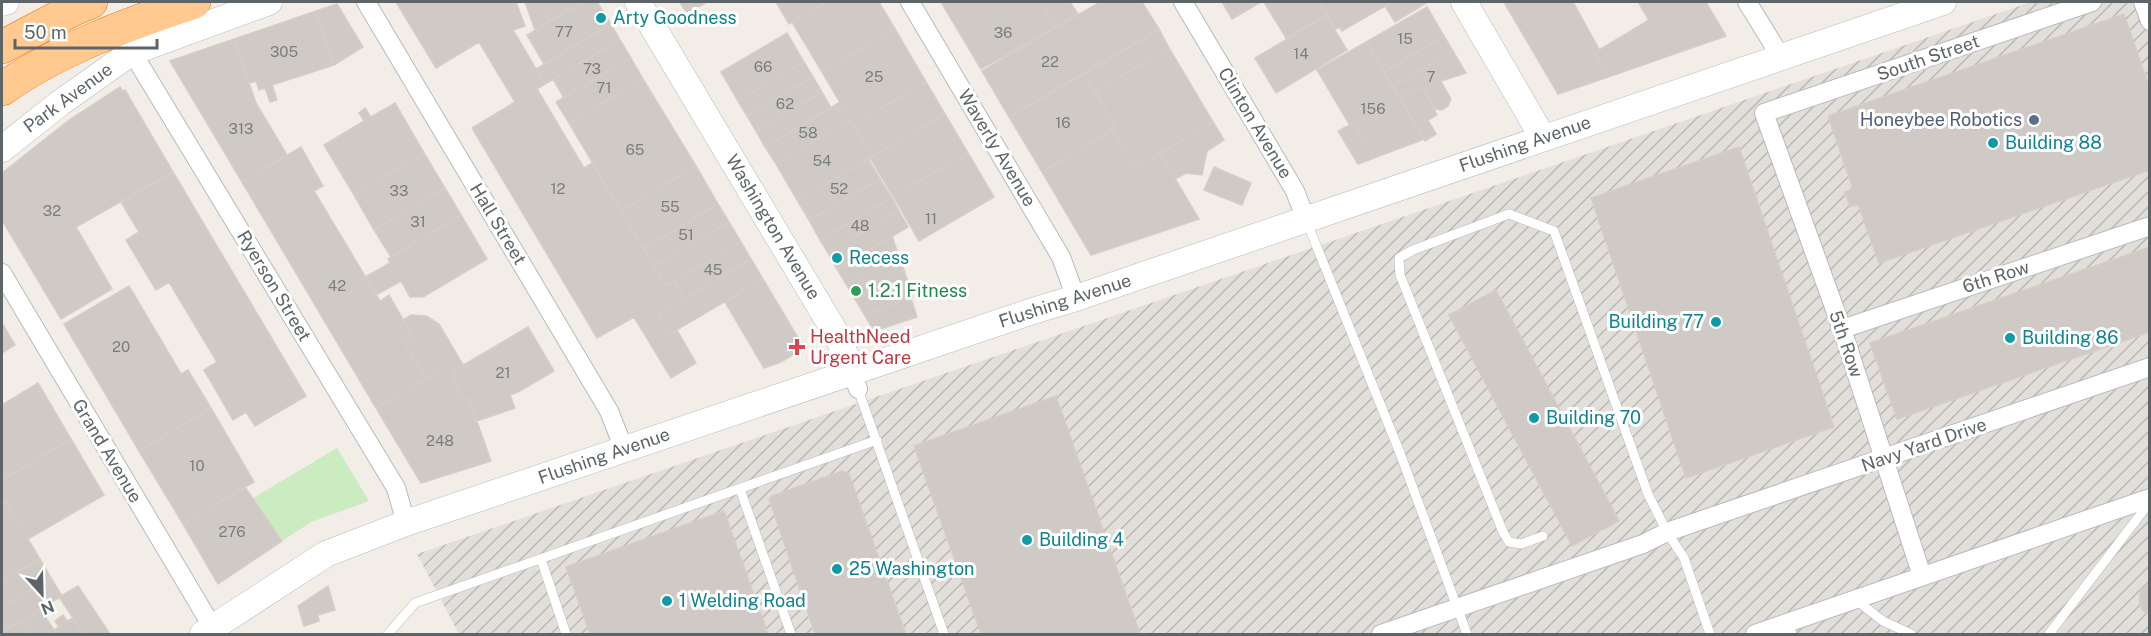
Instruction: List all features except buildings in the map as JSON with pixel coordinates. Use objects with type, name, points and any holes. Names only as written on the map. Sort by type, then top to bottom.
[{"type":"highway","points":[[2,46],[92,2]]},
{"type":"highway","points":[[8,88],[78,47],[194,2]]},
{"type":"main road","points":[[2,3],[6,2]]},
{"type":"main road","name":"Park Avenue","points":[[4,142],[132,52],[269,2]]},
{"type":"main road","name":"Washington Avenue","points":[[638,2],[838,337],[855,381]]},
{"type":"main road","points":[[1464,2],[1543,138]]},
{"type":"main road","name":"Flushing Avenue","points":[[208,631],[326,554],[406,523],[624,449],[855,381],[1076,298],[1943,2]]},
{"type":"street","name":"Hall Street","points":[[366,2],[609,411],[624,449]]},
{"type":"street","name":"Waverly Avenue","points":[[910,2],[1061,256],[1076,298]]},
{"type":"street","name":"Clinton Avenue","points":[[1184,2],[1295,191],[1306,220]]},
{"type":"street","points":[[1747,2],[1781,57]]},
{"type":"street","name":"South Street","points":[[1764,113],[2092,2]]},
{"type":"street","points":[[2143,2],[2150,21]]},
{"type":"street","name":"Ryerson Street","points":[[132,52],[396,488],[406,523]]},
{"type":"street","name":"5th Row","points":[[1764,113],[1842,329],[1922,576]]},
{"type":"street","name":"6th Row","points":[[1842,329],[2150,226]]},
{"type":"street","name":"Grand Avenue","points":[[2,273],[208,631]]},
{"type":"street","name":"Navy Yard Drive","points":[[1667,532],[2150,367]]},
{"type":"street","points":[[1755,634],[1790,629],[1856,600],[1922,576],[2150,500]]},
{"type":"street","points":[[1381,634],[1643,544],[1667,532]]},
{"type":"lane","points":[[1543,537],[1521,544],[1509,542],[1503,532],[1400,274],[1399,258],[1413,250],[1509,213],[1554,231],[1647,494],[1684,558],[1710,634]]},
{"type":"lane","name":"Clinton Avenue","points":[[1306,220],[1400,453],[1467,634]]},
{"type":"lane","name":"Washington Avenue","points":[[855,381],[944,634]]},
{"type":"lane","points":[[388,634],[415,603],[877,440]]},
{"type":"lane","points":[[740,489],[792,634]]},
{"type":"lane","points":[[2049,634],[2150,500]]},
{"type":"lane","points":[[541,559],[566,634]]},
{"type":"lane","points":[[1856,600],[1883,621],[1911,634]]},
{"type":"shaded area","points":[[2031,2],[2149,2],[2149,634],[459,634],[417,554]]},
{"type":"green space","points":[[337,448],[369,501],[311,522],[282,541],[253,498]]},
{"type":"place","name":"Arty Goodness","points":[[601,18]]},
{"type":"place","name":"Honeybee Robotics","points":[[2034,120]]},
{"type":"place","name":"Building 88","points":[[1993,143]]},
{"type":"place","name":"Recess","points":[[837,258]]},
{"type":"place","name":"1.2.1 Fitness","points":[[856,291]]},
{"type":"place","name":"Building 77","points":[[1716,322]]},
{"type":"place","name":"Building 86","points":[[2010,338]]},
{"type":"place","name":"HealthNeed Urgent Care","points":[[797,347]]},
{"type":"place","name":"Building 70","points":[[1534,418]]},
{"type":"place","name":"Building 4","points":[[1027,540]]},
{"type":"place","name":"25 Washington","points":[[837,569]]},
{"type":"place","name":"1 Welding Road","points":[[667,601]]}]
